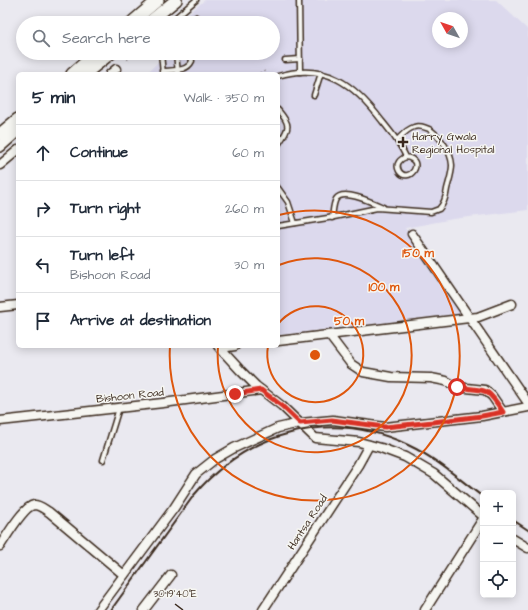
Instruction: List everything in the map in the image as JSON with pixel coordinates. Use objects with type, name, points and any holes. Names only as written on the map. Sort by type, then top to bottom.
[{"type":"main road","points":[[139,16],[158,0]]},
{"type":"main road","points":[[157,16],[176,0]]},
{"type":"main road","points":[[74,72],[88,60]]},
{"type":"main road","points":[[88,72],[103,60]]},
{"type":"main road","points":[[0,134],[16,121]]},
{"type":"main road","points":[[0,146],[16,132]]},
{"type":"street","points":[[0,165],[16,152]]},
{"type":"street","points":[[412,234],[528,402]]},
{"type":"street","points":[[280,341],[478,317],[512,304]]},
{"type":"street","points":[[0,307],[16,305]]},
{"type":"street","points":[[329,335],[351,364],[363,372],[391,377],[432,378],[457,387],[485,390],[492,396],[503,412]]},
{"type":"street","points":[[220,348],[261,390],[282,406],[311,434],[319,439],[350,441],[369,445],[393,452],[418,463],[446,483],[480,513]]},
{"type":"street","name":"Bishoon Road","points":[[0,421],[261,390]]},
{"type":"street","points":[[98,610],[179,502],[193,478],[215,459],[234,448],[278,428],[300,423],[332,420],[385,427],[440,422],[528,407]]},
{"type":"street","name":"Hantsa Road","points":[[263,610],[358,465],[369,445]]},
{"type":"street","points":[[0,546],[27,508],[32,505],[36,505],[49,512],[124,575]]},
{"type":"street","points":[[425,610],[480,524]]},
{"type":"street","points":[[516,541],[528,548]]},
{"type":"street","points":[[144,610],[171,574]]},
{"type":"lane","points":[[180,16],[196,0]]},
{"type":"lane","points":[[299,0],[300,72]]},
{"type":"lane","points":[[285,60],[300,58]]},
{"type":"lane","points":[[162,60],[163,72],[178,72],[186,68],[191,63],[192,60]]},
{"type":"lane","points":[[177,60],[178,72]]},
{"type":"lane","points":[[280,76],[306,71],[321,73],[337,78],[352,88],[373,109],[397,140],[406,157],[411,158],[414,161],[416,165],[412,174],[407,175],[399,171],[399,162],[402,158],[406,157]]},
{"type":"lane","points":[[314,95],[321,73]]},
{"type":"lane","points":[[280,112],[286,120],[288,126],[280,142]]},
{"type":"lane","points":[[280,226],[332,218],[362,210],[386,208],[436,212],[443,205],[451,176],[452,164],[446,146],[432,131],[425,127],[416,126],[397,140]]},
{"type":"lane","points":[[280,191],[288,202],[295,223]]},
{"type":"lane","points":[[332,218],[336,199],[344,195],[370,201],[386,208]]},
{"type":"lane","points":[[103,460],[119,408]]},
{"type":"shaded area","name":"Harry Gwala Regional Hospital","points":[[205,0],[496,0],[528,30],[528,210],[453,219],[405,228],[463,313],[280,335],[280,72],[148,72],[159,61],[170,60],[280,60],[280,16],[185,16]]},
{"type":"railway","points":[[111,610],[194,495],[216,473],[239,455],[265,442],[292,432],[321,428],[350,428],[379,434],[408,445],[428,456],[480,495]]},
{"type":"railway","points":[[516,522],[528,530]]},
{"type":"place","name":"Harry Gwala Regional Hospital","points":[[403,142]]},
{"type":"route","points":[[235,394],[261,390],[275,400],[300,423],[332,420],[385,427],[482,416],[503,412],[497,402],[485,390],[457,387]]}]
